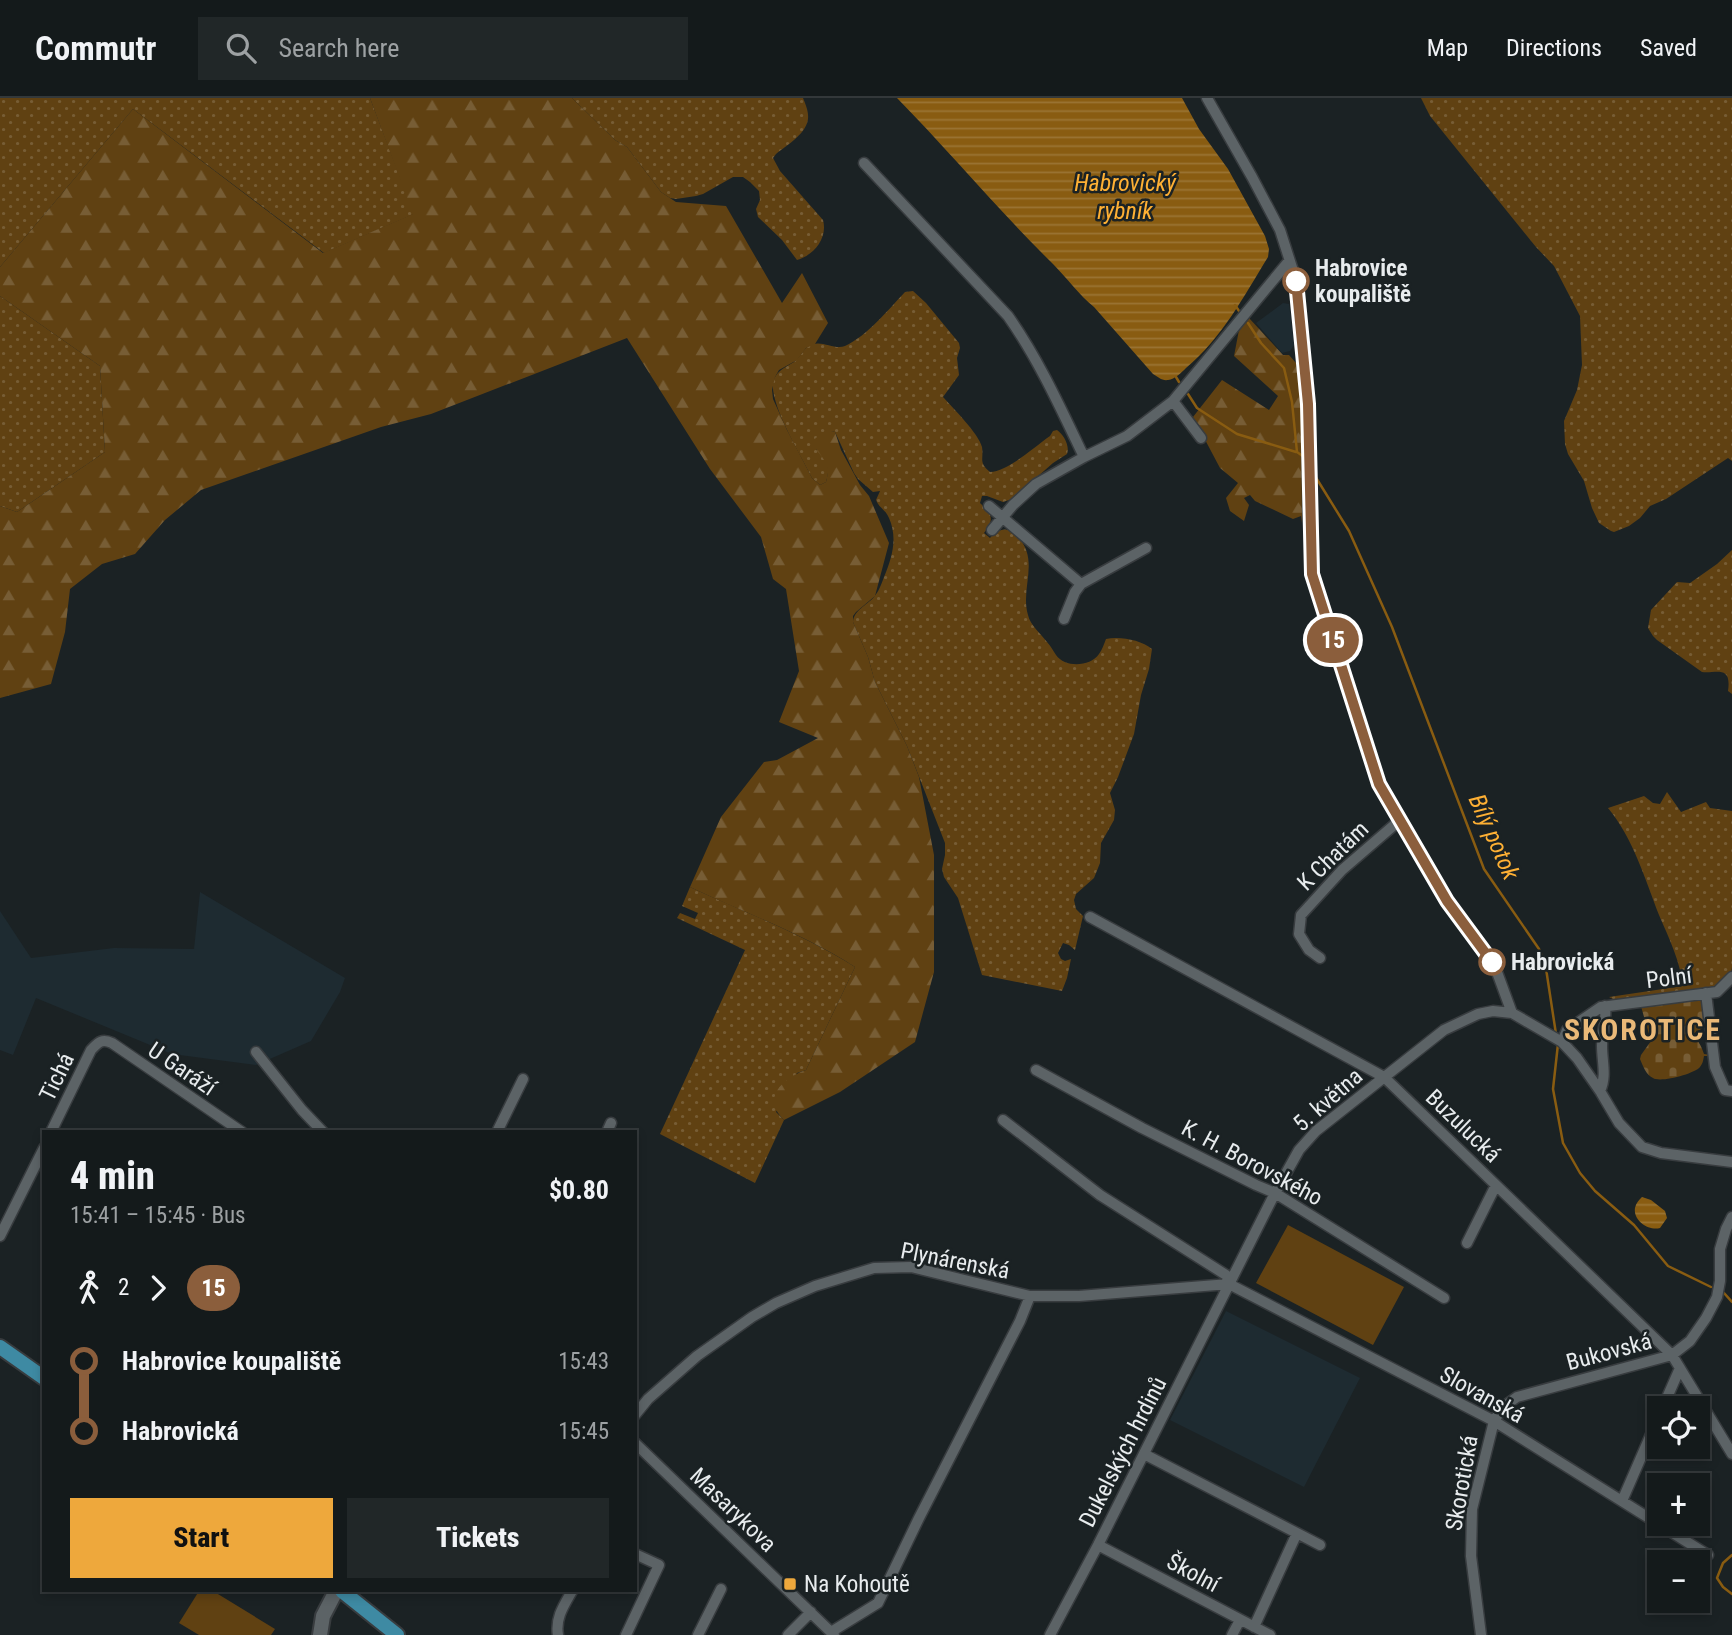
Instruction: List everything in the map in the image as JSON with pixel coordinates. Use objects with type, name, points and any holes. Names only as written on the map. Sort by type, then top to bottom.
[{"type":"main road","points":[[0,1347],[42,1377]]},
{"type":"main road","points":[[343,1592],[397,1635]]},
{"type":"street","name":"K Chatám","points":[[1207,98],[1280,230],[1296,280],[1308,404],[1312,574],[1379,784],[1447,901],[1494,964],[1512,1013]]},
{"type":"street","points":[[864,163],[1008,316],[1042,372],[1084,457]]},
{"type":"street","points":[[992,530],[1036,484],[1127,436],[1173,401],[1289,261]]},
{"type":"street","points":[[1173,401],[1201,438]]},
{"type":"street","points":[[989,506],[1081,584]]},
{"type":"street","points":[[1065,619],[1075,592],[1081,584],[1146,548]]},
{"type":"street","name":"K Chatám","points":[[1320,958],[1309,950],[1299,934],[1301,915],[1342,870],[1400,820]]},
{"type":"street","name":"Buzulucká","points":[[1090,917],[1384,1077],[1672,1355],[1732,1454]]},
{"type":"street","name":"Polní","points":[[1558,1040],[1567,1030],[1605,1006],[1717,992],[1732,977]]},
{"type":"street","points":[[1706,993],[1715,1067],[1726,1090],[1732,1091]]},
{"type":"street","points":[[1600,1091],[1605,1082],[1602,1044],[1605,1006]]},
{"type":"street","points":[[1512,1013],[1558,1040],[1577,1058],[1619,1123],[1642,1147],[1661,1153],[1732,1162]]},
{"type":"street","name":"5. května","points":[[1229,1284],[1275,1192],[1307,1140],[1444,1030],[1478,1014],[1512,1013]]},
{"type":"street","name":"Tichá","points":[[52,1130],[91,1050],[100,1041]]},
{"type":"street","name":"U Garáží","points":[[100,1041],[112,1043],[239,1130]]},
{"type":"street","points":[[256,1052],[321,1130]]},
{"type":"street","name":"K. H. Borovského","points":[[1036,1070],[1142,1128],[1275,1192],[1444,1298]]},
{"type":"street","points":[[498,1130],[523,1079]]},
{"type":"street","points":[[1003,1120],[1100,1195],[1226,1275],[1229,1284]]},
{"type":"street","points":[[0,1236],[42,1152]]},
{"type":"street","points":[[1466,1243],[1496,1185]]},
{"type":"street","name":"Bukovská","points":[[1494,1421],[1503,1406],[1517,1397],[1672,1355],[1690,1341],[1717,1297],[1720,1249],[1732,1217]]},
{"type":"street","name":"Plynárenská","points":[[637,1413],[648,1399],[697,1356],[752,1317],[815,1286],[874,1268],[911,1267],[1030,1296],[1079,1296],[1229,1284]]},
{"type":"street","name":"Slovanská","points":[[1229,1284],[1494,1421],[1700,1550]]},
{"type":"street","name":"Dukelských hrdinů","points":[[1049,1635],[1098,1545],[1229,1284]]},
{"type":"street","points":[[833,1634],[878,1603],[1020,1321],[1030,1296]]},
{"type":"street","points":[[1668,1396],[1680,1368]]},
{"type":"street","name":"Skorotická","points":[[1481,1635],[1471,1556],[1472,1509],[1494,1421]]},
{"type":"street","points":[[1622,1501],[1647,1444]]},
{"type":"street","name":"Masarykova","points":[[637,1445],[833,1634]]},
{"type":"street","points":[[1144,1454],[1320,1545]]},
{"type":"street","points":[[1254,1627],[1297,1534]]},
{"type":"street","name":"Školní","points":[[1098,1545],[1270,1635]]},
{"type":"street","points":[[626,1635],[659,1565],[637,1555]]},
{"type":"street","points":[[698,1635],[721,1589]]},
{"type":"street","points":[[320,1635],[323,1616],[335,1592]]},
{"type":"street","points":[[558,1635],[556,1627],[559,1614],[571,1592]]},
{"type":"street","points":[[788,1635],[811,1612]]},
{"type":"street","points":[[1232,1635],[1240,1620]]},
{"type":"shaded area","points":[[1283,303],[1289,304],[1294,345],[1290,351],[1282,353],[1256,323]]},
{"type":"shaded area","points":[[200,892],[345,978],[340,992],[311,1041],[256,1065],[172,1054],[36,998],[13,1055],[0,1050],[0,911],[31,958],[114,948],[194,949]]},
{"type":"shaded area","points":[[1226,1311],[1360,1378],[1304,1487],[1170,1420]]},
{"type":"green space","points":[[0,98],[370,98],[414,214],[324,253],[133,109],[0,267]]},
{"type":"green space","points":[[370,98],[572,98],[615,140],[627,147],[661,192],[676,202],[726,206],[782,303],[802,273],[828,323],[815,344],[806,348],[797,360],[779,370],[772,390],[773,399],[812,478],[820,485],[826,482],[827,469],[812,442],[824,434],[835,432],[841,450],[869,496],[889,543],[875,596],[856,612],[853,622],[875,682],[907,746],[919,777],[934,855],[934,972],[915,1042],[840,1092],[784,1120],[774,1104],[778,1090],[790,1078],[806,1070],[855,967],[795,934],[690,887],[721,817],[764,762],[777,760],[818,738],[779,722],[799,671],[786,589],[773,579],[761,537],[710,469],[627,338],[431,414],[381,427],[201,490],[165,520],[135,554],[102,564],[70,589],[65,632],[51,684],[0,698],[0,506],[17,512],[105,452],[100,366],[0,296],[0,267],[133,109],[323,253],[413,214]]},
{"type":"green space","points":[[572,98],[803,98],[808,113],[805,127],[797,138],[773,158],[780,171],[823,220],[823,233],[818,245],[797,260],[782,240],[758,217],[756,209],[760,200],[759,191],[743,177],[733,177],[703,194],[670,198],[661,192],[627,147],[615,140]]},
{"type":"green space","points":[[1421,98],[1732,98],[1732,461],[1728,458],[1666,499],[1650,506],[1629,526],[1614,532],[1599,523],[1584,481],[1565,444],[1564,421],[1577,390],[1582,365],[1580,316],[1554,266],[1430,116]]},
{"type":"green space","points":[[913,291],[959,343],[959,375],[943,397],[976,435],[982,447],[986,469],[990,472],[1005,468],[1050,436],[1053,431],[1060,432],[1067,444],[1067,454],[1012,499],[1003,502],[982,496],[980,503],[991,517],[984,533],[990,538],[998,531],[1009,530],[1024,546],[1029,565],[1026,605],[1033,626],[1060,659],[1071,664],[1084,663],[1095,658],[1106,639],[1130,639],[1152,649],[1134,734],[1110,793],[1115,810],[1114,820],[1101,843],[1100,863],[1094,878],[1076,894],[1074,900],[1076,909],[1083,916],[1075,950],[1063,943],[1058,953],[1065,961],[1071,959],[1062,991],[982,975],[958,898],[944,877],[942,869],[945,843],[907,746],[875,682],[853,622],[858,611],[877,592],[891,555],[892,525],[876,500],[880,491],[873,492],[858,479],[835,432],[832,431],[816,449],[828,467],[826,482],[820,485],[812,478],[775,400],[774,379],[807,347],[817,343],[837,347],[853,342],[905,292]]},
{"type":"green space","points":[[0,296],[100,366],[105,452],[17,512],[0,506]]},
{"type":"green space","points":[[1249,318],[1283,355],[1289,355],[1296,363],[1301,401],[1302,523],[1301,516],[1293,519],[1255,501],[1250,495],[1244,498],[1249,505],[1244,521],[1230,511],[1226,498],[1238,483],[1220,468],[1193,417],[1222,380],[1269,410],[1278,396],[1234,356],[1239,330]]},
{"type":"green space","points":[[1732,550],[1732,694],[1728,691],[1729,683],[1725,674],[1702,672],[1657,640],[1648,628],[1651,610],[1677,582],[1690,583]]},
{"type":"green space","points":[[1667,792],[1681,812],[1706,802],[1710,808],[1732,811],[1731,974],[1715,990],[1615,1000],[1609,997],[1683,986],[1674,950],[1638,859],[1625,832],[1608,808],[1644,796],[1653,803],[1660,804]]},
{"type":"green space","points":[[690,887],[795,934],[855,967],[806,1070],[797,1073],[776,1112],[784,1120],[755,1183],[660,1134],[745,950],[677,918],[680,913],[695,919],[698,913],[682,906]]},
{"type":"green space","points":[[1704,996],[1708,1025],[1691,1035],[1698,1041],[1704,1054],[1712,1056],[1704,1056],[1697,1070],[1684,1075],[1669,1079],[1651,1077],[1640,1059],[1651,1041],[1640,1003]]},
{"type":"green space","points":[[1288,1225],[1404,1287],[1373,1345],[1256,1283]]},
{"type":"green space","points":[[198,1592],[215,1592],[275,1629],[271,1635],[199,1635],[179,1623]]},
{"type":"water","name":"Habrovický rybník","points":[[897,98],[1182,98],[1199,129],[1228,169],[1265,236],[1269,249],[1268,257],[1232,316],[1211,343],[1178,376],[1162,379],[1153,374],[1094,307]]},
{"type":"water","points":[[1642,1197],[1651,1200],[1665,1211],[1667,1218],[1660,1228],[1647,1226],[1639,1221],[1635,1206]]},
{"type":"waterway","name":"Bílý potok","points":[[1235,305],[1239,311]]},
{"type":"waterway","name":"Bílý potok","points":[[1248,323],[1261,343],[1284,368],[1292,402],[1297,452],[1304,457]]},
{"type":"waterway","points":[[1176,377],[1179,382]]},
{"type":"waterway","points":[[1188,394],[1197,408],[1237,434],[1296,452]]},
{"type":"waterway","name":"Bílý potok","points":[[1315,476],[1349,531],[1392,627],[1484,869],[1539,949],[1545,962],[1556,1034]]},
{"type":"waterway","name":"Bílý potok","points":[[1558,1044],[1553,1089],[1563,1143],[1580,1173],[1595,1191],[1634,1225],[1668,1266],[1711,1287]]},
{"type":"waterway","name":"Bílý potok","points":[[1724,1293],[1732,1302]]},
{"type":"waterway","name":"Bílý potok","points":[[1732,1555],[1723,1563],[1717,1578],[1732,1594]]},
{"type":"bus line","name":"15","points":[[1296,281],[1308,404],[1312,574],[1379,784],[1447,901],[1492,962]]},
{"type":"place","name":"Habrovice koupaliště","points":[[1296,281]]},
{"type":"place","name":"Habrovická","points":[[1492,962]]},
{"type":"place","name":"Na Kohoutě","points":[[790,1584]]},
{"type":"district","name":"SKOROTICE","points":[[1643,1029]]}]
